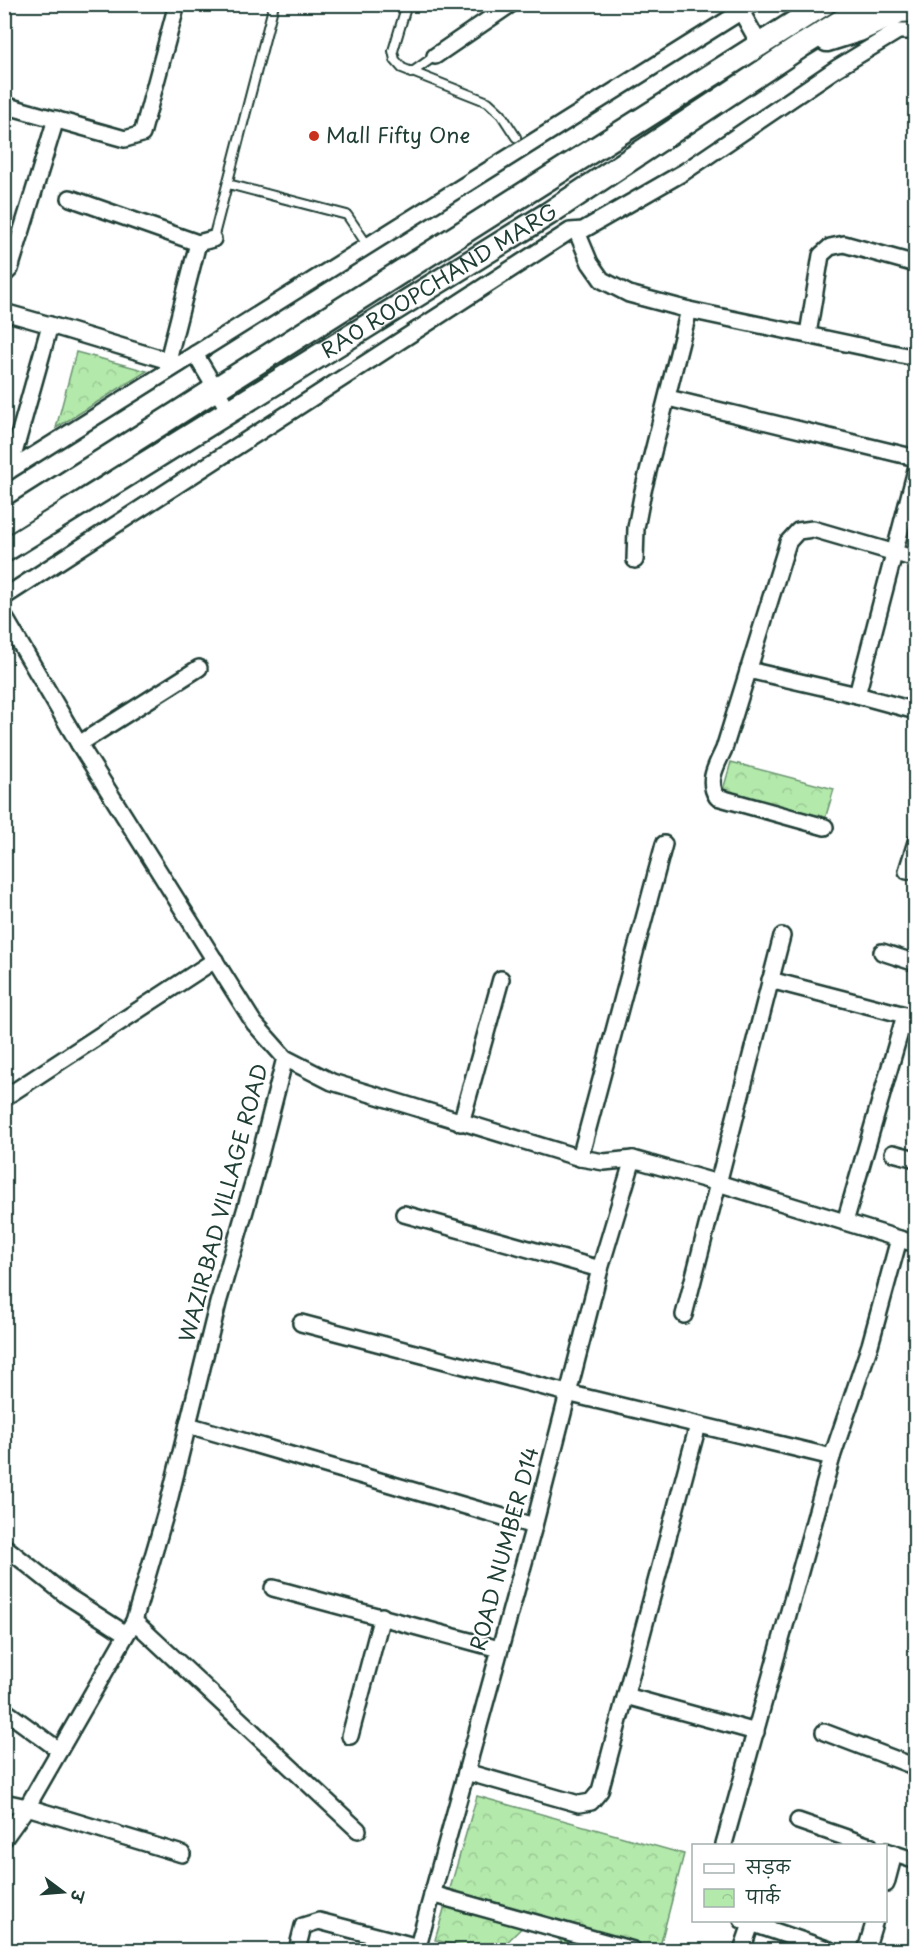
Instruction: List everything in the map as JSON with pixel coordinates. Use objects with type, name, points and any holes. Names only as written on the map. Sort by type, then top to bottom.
[{"type":"main road","points":[[780,32],[801,4]]},
{"type":"main road","name":"RAO ROOPCHAND MARG","points":[[4,523],[824,4]]},
{"type":"main road","name":"RAO ROOPCHAND MARG","points":[[4,550],[548,214],[801,46],[869,4]]},
{"type":"main road","points":[[801,46],[859,30],[900,11],[915,10]]},
{"type":"street","points":[[4,105],[125,139],[141,134],[177,4]]},
{"type":"street","points":[[435,56],[511,4]]},
{"type":"street","points":[[7,472],[174,362],[195,354],[368,246],[520,143],[744,7],[760,45]]},
{"type":"street","points":[[4,597],[574,232],[583,230],[684,172],[837,68],[898,31],[915,31]]},
{"type":"street","points":[[4,274],[10,269],[56,119]]},
{"type":"street","points":[[70,198],[198,243],[213,239]]},
{"type":"street","points":[[548,214],[574,232],[602,280],[629,294],[689,310],[915,358]]},
{"type":"street","points":[[174,362],[198,243]]},
{"type":"street","points":[[808,334],[821,255],[830,247],[844,244],[915,264]]},
{"type":"street","points":[[635,560],[636,528],[643,491],[689,310]]},
{"type":"street","points":[[4,312],[174,362]]},
{"type":"street","points":[[7,472],[50,325]]},
{"type":"street","points":[[195,354],[229,411]]},
{"type":"street","points":[[668,398],[915,458]]},
{"type":"street","points":[[857,695],[915,470]]},
{"type":"street","points":[[825,827],[717,797],[712,789],[711,780],[724,749],[788,542],[798,531],[813,529],[915,559]]},
{"type":"street","name":"WAZIRBAD VILLAGE ROAD","points":[[4,616],[79,744],[254,1023],[285,1058],[253,1183],[218,1304],[155,1551],[130,1628],[27,1807],[4,1839]]},
{"type":"street","points":[[79,744],[199,668]]},
{"type":"street","points":[[748,670],[915,711]]},
{"type":"street","points":[[907,871],[915,842]]},
{"type":"street","points":[[580,1158],[664,844]]},
{"type":"street","points":[[684,1315],[782,936]]},
{"type":"street","points":[[882,952],[915,963]]},
{"type":"street","points":[[4,1098],[215,960]]},
{"type":"street","points":[[461,1123],[501,979]]},
{"type":"street","points":[[770,980],[905,1015],[845,1222]]},
{"type":"street","points":[[285,1058],[332,1082],[391,1098],[461,1123],[580,1158],[604,1161],[633,1159],[915,1244]]},
{"type":"street","points":[[894,1153],[915,1159]]},
{"type":"street","name":"ROAD NUMBER D14","points":[[418,1949],[534,1526],[600,1269],[633,1159]]},
{"type":"street","points":[[404,1214],[600,1269]]},
{"type":"street","points":[[724,1844],[832,1457],[870,1345],[899,1239]]},
{"type":"street","points":[[302,1323],[567,1393],[832,1457]]},
{"type":"street","points":[[188,1425],[534,1526]]},
{"type":"street","points":[[466,1772],[579,1804],[591,1802],[600,1791],[698,1425]]},
{"type":"street","points":[[4,1546],[67,1596],[130,1628],[358,1830]]},
{"type":"street","points":[[273,1588],[499,1649]]},
{"type":"street","points":[[350,1736],[382,1616]]},
{"type":"street","points":[[626,1695],[756,1732]]},
{"type":"street","points":[[4,1710],[59,1750]]},
{"type":"street","points":[[824,1732],[915,1767]]},
{"type":"street","points":[[4,1802],[182,1854]]},
{"type":"street","points":[[798,1821],[867,1844]]},
{"type":"street","points":[[887,1876],[890,1852],[915,1861]]},
{"type":"street","points":[[432,1894],[633,1950]]},
{"type":"street","points":[[297,1950],[303,1926],[319,1921],[418,1949]]},
{"type":"street","points":[[742,1950],[747,1922],[830,1950]]},
{"type":"street","points":[[866,1950],[874,1922]]},
{"type":"lane","points":[[213,239],[274,4]]},
{"type":"lane","points":[[407,4],[393,51],[395,60],[411,73],[488,102],[501,114],[520,143]]},
{"type":"lane","points":[[411,73],[435,56]]},
{"type":"lane","points":[[228,184],[347,215],[368,246]]},
{"type":"green space","points":[[76,352],[147,371],[56,428]]},
{"type":"green space","points":[[731,762],[834,789],[825,819],[723,790]]},
{"type":"green space","points":[[477,1796],[684,1854],[659,1950],[570,1950],[534,1916],[499,1950],[476,1950],[435,1940]]},
{"type":"place","name":"Mall Fifty One","points":[[314,136]]}]
